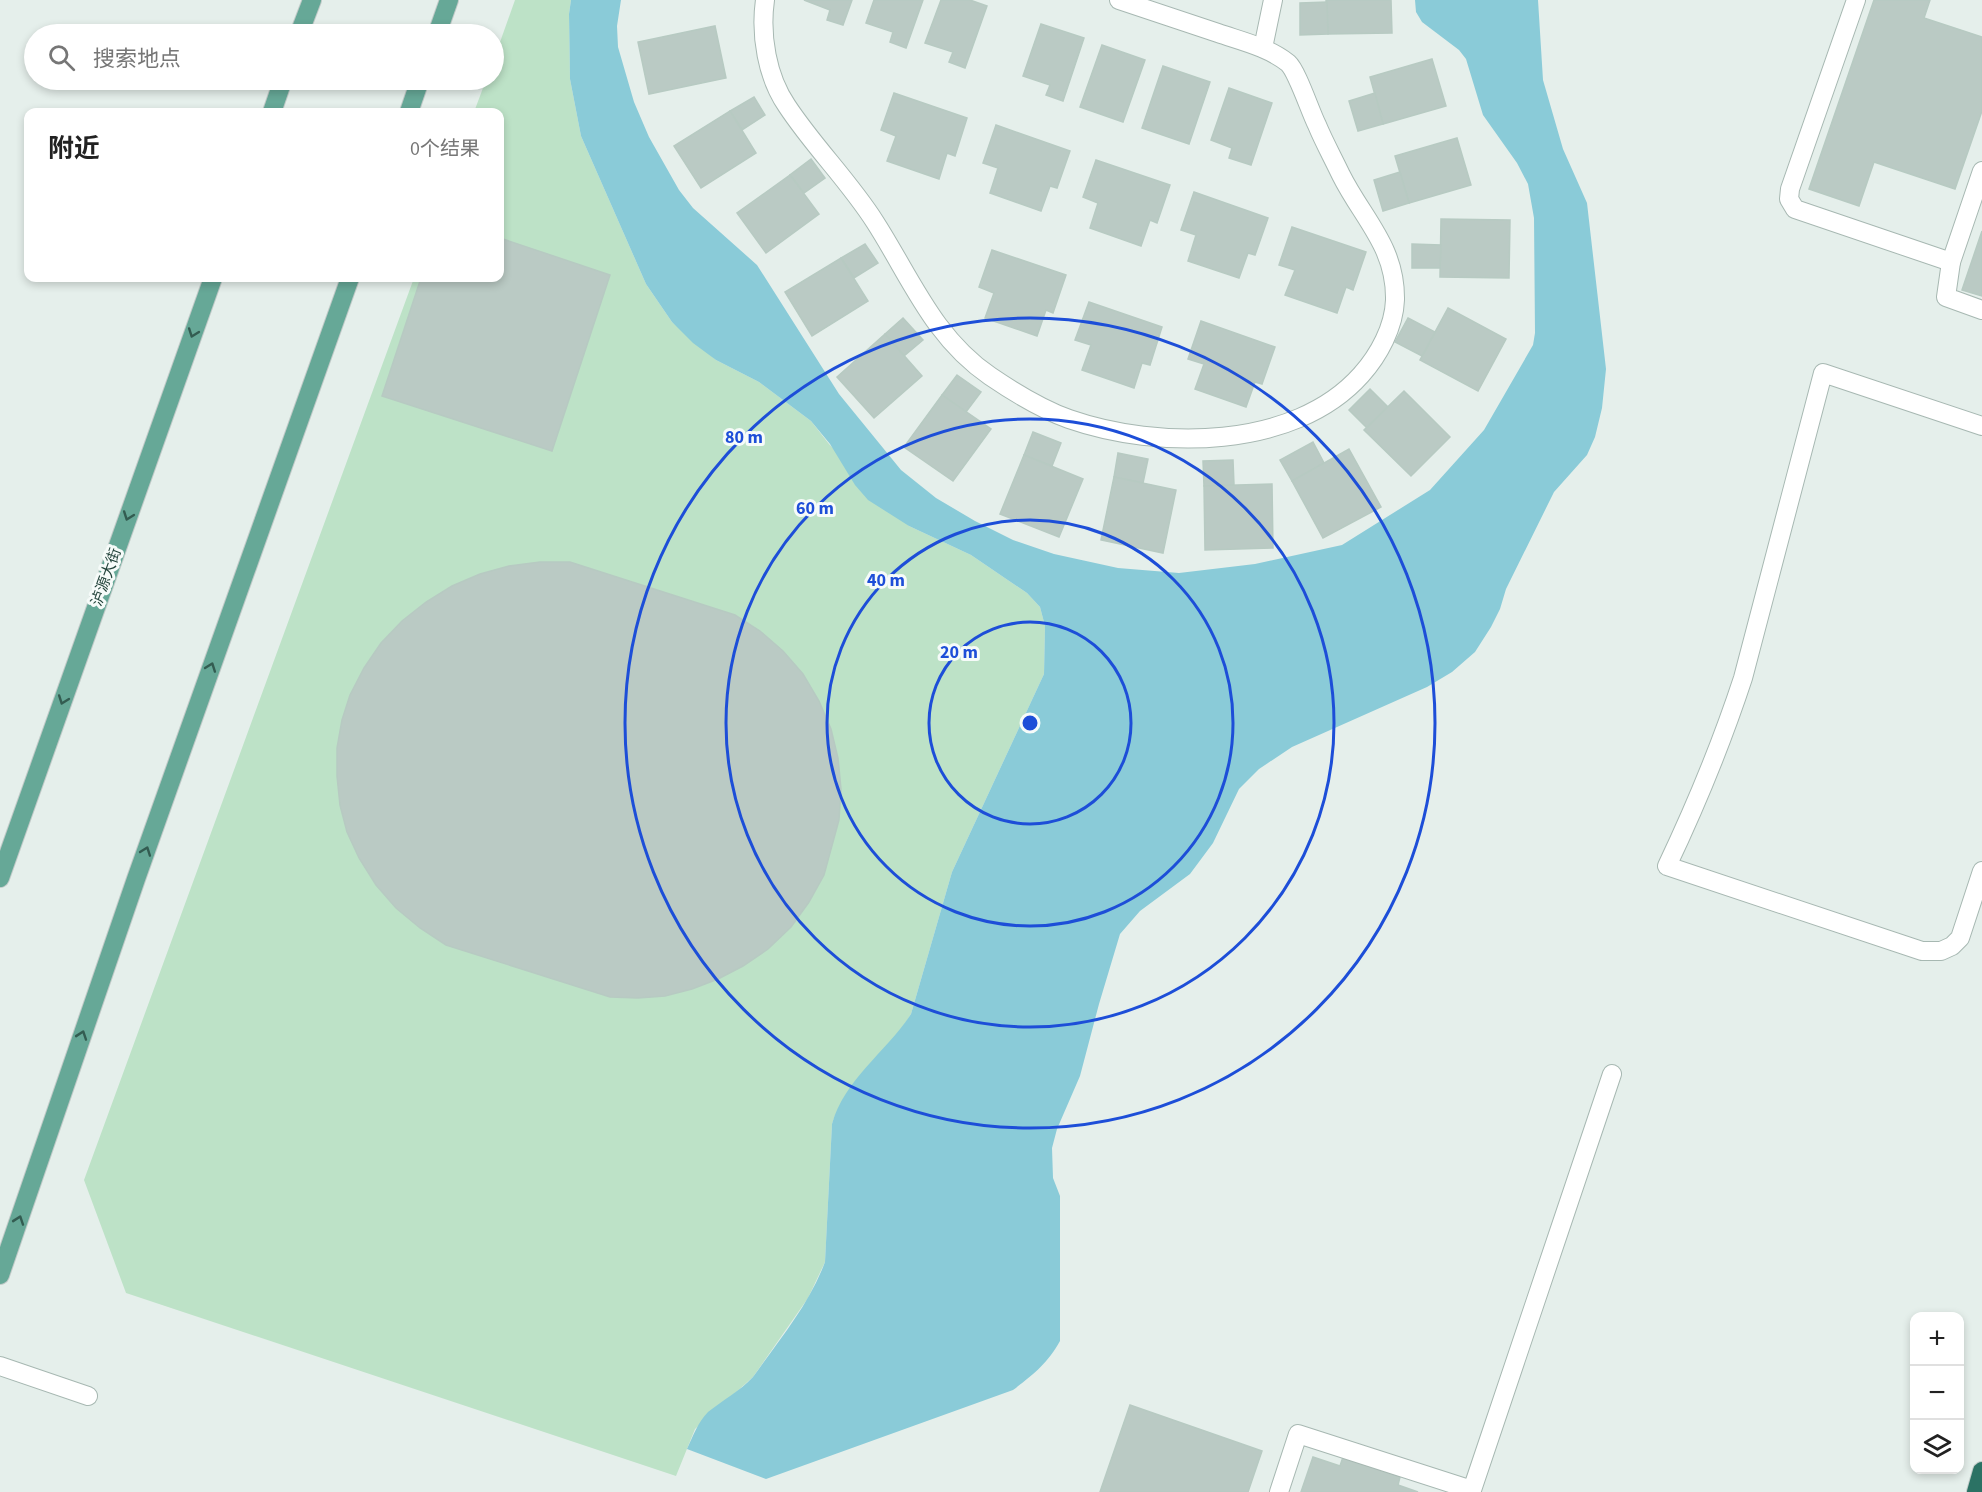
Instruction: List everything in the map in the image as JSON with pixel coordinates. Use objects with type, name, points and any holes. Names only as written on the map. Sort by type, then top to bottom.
[{"type":"highway","points":[[1976,1492],[1982,1471]]},
{"type":"main road","points":[[303,24],[312,0]]},
{"type":"main road","points":[[440,24],[449,0]]},
{"type":"main road","points":[[273,108],[280,90]]},
{"type":"main road","points":[[410,108],[417,90]]},
{"type":"main road","name":"泸源大街","points":[[0,878],[212,282]]},
{"type":"main road","points":[[0,1275],[136,879],[349,282]]},
{"type":"street","points":[[765,0],[763,28],[766,53],[785,105],[857,194],[894,251],[918,297],[940,328],[965,355],[987,374],[1034,404],[1068,419],[1138,436],[1180,439],[1222,437],[1289,424],[1313,414],[1335,400],[1353,384],[1369,366],[1382,345],[1392,319],[1395,299],[1390,263],[1384,246],[1348,188],[1316,125],[1291,65],[1263,48],[1119,0]]},
{"type":"street","points":[[1263,48],[1273,0]]},
{"type":"street","points":[[1856,0],[1790,189],[1789,199],[1795,209],[1951,262]]},
{"type":"street","points":[[1982,171],[1951,262],[1946,297],[1982,310]]},
{"type":"street","points":[[1982,426],[1822,373],[1743,678],[1727,728],[1667,866],[1922,951],[1932,952],[1952,946],[1960,938],[1982,871]]},
{"type":"street","points":[[1279,1492],[1298,1434],[1472,1490],[1612,1074]]},
{"type":"street","points":[[0,1366],[88,1395]]},
{"type":"green space","points":[[515,0],[571,0],[569,14],[570,79],[581,136],[646,284],[672,322],[716,360],[759,382],[811,421],[829,444],[909,526],[971,555],[1027,593],[1040,607],[1045,626],[1044,674],[952,872],[911,1014],[835,1115],[832,1124],[825,1262],[808,1298],[753,1377],[695,1429],[676,1476],[126,1293],[84,1180],[413,282],[504,282],[504,108],[476,108],[482,90],[504,90],[504,31]]},
{"type":"water","points":[[571,0],[621,0],[617,26],[618,47],[634,102],[649,137],[679,190],[693,208],[757,265],[839,394],[901,470],[936,498],[1013,540],[1054,554],[1118,568],[1179,573],[1255,564],[1342,545],[1430,490],[1484,430],[1533,345],[1535,333],[1534,218],[1528,184],[1517,163],[1483,115],[1466,59],[1459,50],[1422,22],[1416,12],[1415,0],[1538,0],[1543,80],[1563,149],[1587,203],[1606,369],[1602,408],[1595,437],[1587,455],[1554,492],[1506,589],[1491,627],[1475,652],[1452,672],[1427,687],[1292,747],[1259,769],[1239,789],[1213,843],[1190,874],[1140,911],[1120,934],[1080,1076],[1057,1129],[1052,1148],[1053,1178],[1060,1196],[1060,1341],[1055,1349],[1039,1368],[1013,1390],[766,1479],[687,1449],[704,1416],[753,1377],[793,1322],[811,1293],[825,1262],[832,1124],[846,1093],[911,1014],[952,872],[1044,674],[1045,626],[1040,607],[1027,593],[971,555],[909,526],[868,500],[855,485],[830,444],[811,421],[759,382],[716,360],[693,343],[672,322],[646,284],[581,136],[570,79],[569,14]]},
{"type":"building","points":[[804,0],[852,0],[843,25],[827,20],[830,10]]},
{"type":"building","points":[[874,0],[923,0],[906,48],[890,42],[893,32],[866,23]]},
{"type":"building","points":[[941,0],[970,0],[987,6],[965,68],[949,62],[953,52],[925,43]]},
{"type":"building","points":[[1326,0],[1391,0],[1392,33],[1328,34]]},
{"type":"building","points":[[1874,0],[1930,0],[1924,18],[1982,37],[1982,111],[1955,189],[1874,162],[1859,206],[1809,189]]},
{"type":"building","points":[[1327,2],[1328,34],[1300,35],[1300,3]]},
{"type":"building","points":[[1041,24],[1084,38],[1063,101],[1046,95],[1050,85],[1023,76]]},
{"type":"building","points":[[715,26],[726,78],[649,94],[638,42]]},
{"type":"building","points":[[1102,45],[1145,60],[1123,122],[1080,107]]},
{"type":"building","points":[[1432,59],[1446,106],[1383,124],[1370,77]]},
{"type":"building","points":[[1163,66],[1210,82],[1189,144],[1142,128]]},
{"type":"building","points":[[1229,88],[1272,103],[1251,165],[1229,158],[1232,148],[1211,140]]},
{"type":"building","points":[[894,93],[967,118],[955,156],[947,153],[939,179],[887,161],[896,136],[881,130]]},
{"type":"building","points":[[1375,93],[1383,124],[1358,131],[1349,101]]},
{"type":"building","points":[[754,97],[765,115],[742,130],[730,111]]},
{"type":"building","points":[[730,111],[756,153],[701,188],[674,146]]},
{"type":"building","points":[[996,125],[1070,151],[1057,188],[1050,186],[1041,211],[990,193],[998,168],[983,163]]},
{"type":"building","points":[[1457,138],[1471,185],[1409,203],[1395,156]]},
{"type":"building","points":[[811,159],[825,178],[804,193],[790,175]]},
{"type":"building","points":[[1096,160],[1170,185],[1157,223],[1150,220],[1141,246],[1090,228],[1098,203],[1083,197]]},
{"type":"building","points":[[1400,172],[1409,203],[1383,211],[1374,180]]},
{"type":"building","points":[[790,175],[819,214],[766,253],[737,213]]},
{"type":"building","points":[[1194,192],[1268,218],[1255,255],[1248,253],[1239,278],[1188,261],[1196,235],[1181,230]]},
{"type":"building","points":[[1441,219],[1510,220],[1509,278],[1440,277]]},
{"type":"building","points":[[1292,227],[1366,252],[1353,290],[1346,287],[1337,313],[1285,295],[1295,270],[1279,265]]},
{"type":"building","points":[[1982,231],[1982,296],[1962,290]]},
{"type":"building","points":[[504,239],[610,275],[552,451],[382,396],[420,282],[504,282]]},
{"type":"building","points":[[865,244],[878,263],[854,278],[841,258]]},
{"type":"building","points":[[1412,244],[1441,245],[1440,268],[1412,268]]},
{"type":"building","points":[[992,250],[1066,275],[1053,313],[1046,310],[1037,336],[985,318],[994,293],[979,287]]},
{"type":"building","points":[[841,258],[868,301],[812,336],[785,292]]},
{"type":"building","points":[[1089,302],[1162,327],[1150,365],[1142,363],[1134,388],[1082,370],[1091,345],[1075,340]]},
{"type":"building","points":[[1448,308],[1506,339],[1478,391],[1420,360]]},
{"type":"building","points":[[903,318],[923,340],[904,356],[885,334]]},
{"type":"building","points":[[1408,318],[1435,332],[1422,356],[1395,342]]},
{"type":"building","points":[[1201,321],[1275,347],[1262,384],[1255,382],[1246,407],[1195,389],[1204,364],[1188,359]]},
{"type":"building","points":[[885,334],[922,376],[874,418],[837,377]]},
{"type":"building","points":[[957,375],[981,392],[966,412],[942,395]]},
{"type":"building","points":[[1370,389],[1388,407],[1367,428],[1349,410]]},
{"type":"building","points":[[1404,391],[1450,437],[1411,476],[1364,430]]},
{"type":"building","points":[[942,395],[991,429],[953,481],[904,447]]},
{"type":"building","points":[[1033,432],[1061,443],[1052,466],[1024,455]]},
{"type":"building","points":[[1313,442],[1324,463],[1292,481],[1280,460]]},
{"type":"building","points":[[1349,449],[1381,507],[1323,538],[1292,481]]},
{"type":"building","points":[[1118,453],[1148,459],[1143,483],[1114,477]]},
{"type":"building","points":[[1024,455],[1083,479],[1059,537],[1000,514]]},
{"type":"building","points":[[1233,460],[1234,485],[1204,486],[1203,461]]},
{"type":"building","points":[[1114,477],[1176,490],[1163,553],[1101,540]]},
{"type":"building","points":[[1272,484],[1273,548],[1205,550],[1204,486]]},
{"type":"building","points":[[540,562],[570,562],[735,615],[760,631],[783,651],[803,674],[819,701],[831,729],[838,758],[841,789],[839,820],[824,875],[809,902],[791,927],[768,949],[718,979],[665,996],[610,997],[446,945],[420,928],[396,908],[376,885],[359,858],[347,832],[340,805],[337,776],[337,748],[342,720],[350,695],[364,668],[381,643],[402,621],[426,602],[452,586],[480,574],[509,566]]},
{"type":"building","points":[[1130,1405],[1262,1451],[1248,1492],[1100,1492]]},
{"type":"building","points":[[1313,1457],[1340,1466],[1343,1457],[1400,1477],[1398,1485],[1418,1492],[1301,1492]]}]
